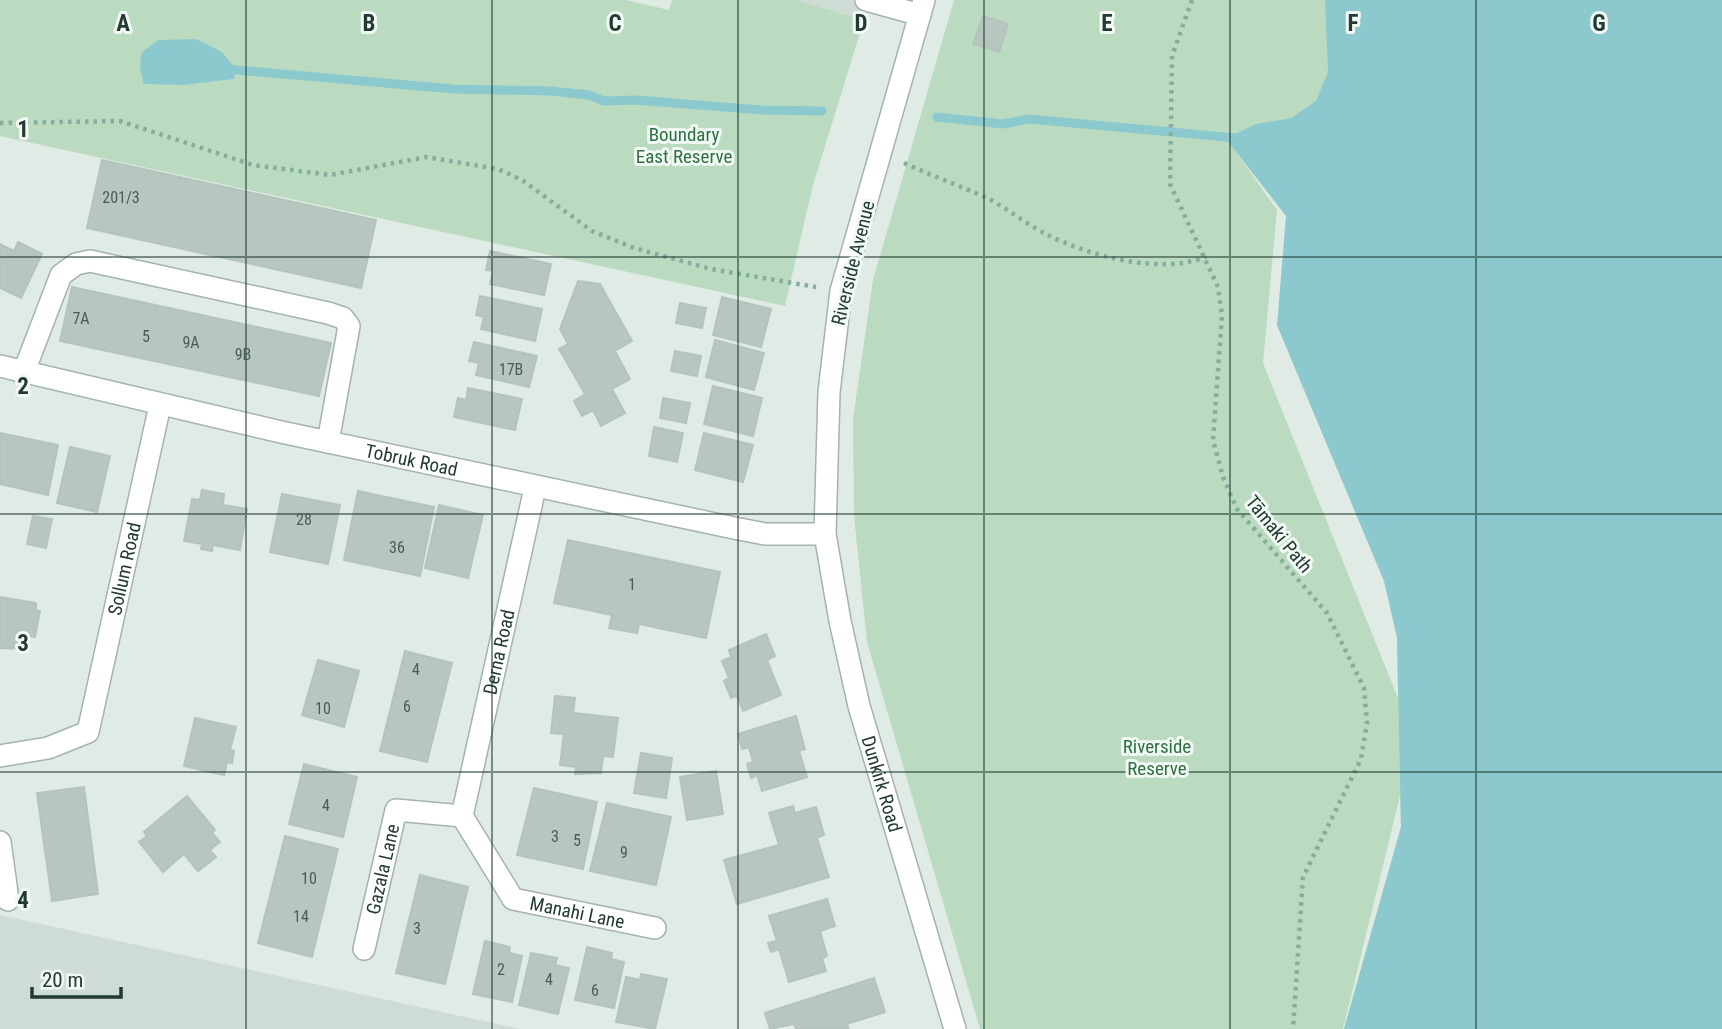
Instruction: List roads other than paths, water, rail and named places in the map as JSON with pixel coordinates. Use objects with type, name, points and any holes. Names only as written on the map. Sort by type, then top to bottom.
[{"type":"street","points":[[866,0],[922,8]]},
{"type":"street","name":"Riverside Avenue","points":[[825,534],[829,392],[841,291],[922,8]]},
{"type":"street","points":[[23,374],[61,275],[76,264],[90,261],[328,313],[343,318],[349,326],[328,442]]},
{"type":"street","name":"Tobruk Road","points":[[0,366],[23,374],[535,488],[765,534],[825,534]]},
{"type":"street","name":"Sollum Road","points":[[0,756],[48,748],[88,732],[160,405]]},
{"type":"street","name":"Derna Road","points":[[462,816],[535,488]]},
{"type":"street","name":"Dunkirk Road","points":[[825,534],[840,621],[859,706],[955,1029]]},
{"type":"street","name":"Gazala Lane","points":[[365,949],[397,810],[462,816]]},
{"type":"street","name":"Manahi Lane","points":[[462,816],[513,900],[655,928]]},
{"type":"street","points":[[0,842],[8,900]]},
{"type":"water","points":[[1325,0],[1722,0],[1722,1029],[1344,1029],[1401,827],[1397,637],[1384,581],[1277,325],[1286,216],[1226,139],[1255,124],[1291,118],[1316,101],[1328,72]]},
{"type":"water","points":[[196,39],[222,52],[236,69],[234,79],[183,85],[144,84],[140,69],[141,53],[158,40]]},
{"type":"waterway","points":[[226,69],[453,89],[551,91],[589,95],[604,101],[636,100],[762,110],[822,111]]},
{"type":"waterway","points":[[937,117],[1003,124],[1029,119],[1237,138]]},
{"type":"park label","name":"Boundary East Reserve","points":[[684,145]]},
{"type":"park label","name":"Riverside Reserve","points":[[1157,757]]}]
